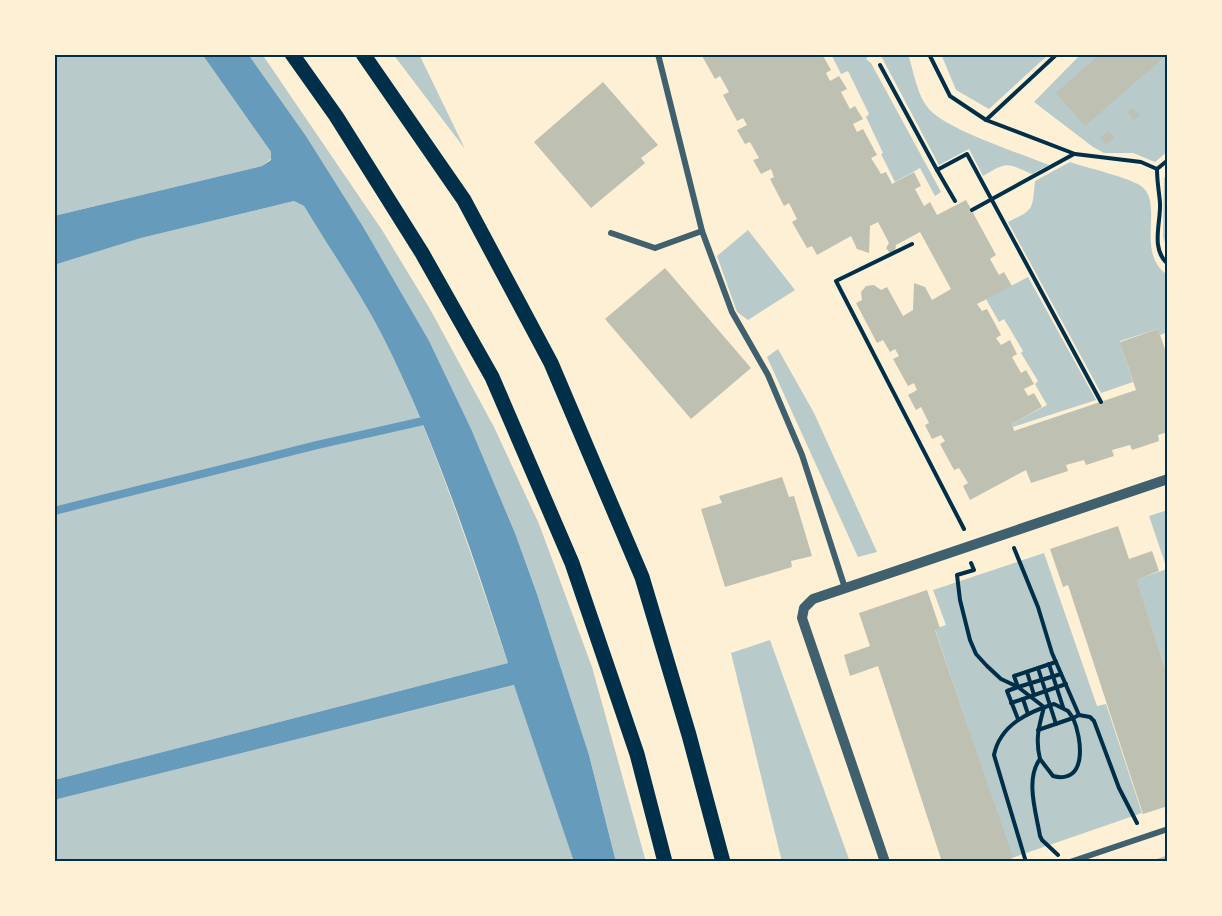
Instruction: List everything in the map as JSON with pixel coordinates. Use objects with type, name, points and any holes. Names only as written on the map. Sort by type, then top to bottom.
[{"type":"main road","points":[[292,54],[336,116],[422,253],[492,377],[572,562],[637,754],[665,862]]},
{"type":"main road","points":[[363,54],[464,200],[551,363],[642,577],[689,735],[723,862]]},
{"type":"street","points":[[658,54],[702,231],[732,312],[768,375],[802,455],[845,588]]},
{"type":"street","points":[[611,233],[655,248],[702,231]]},
{"type":"street","points":[[885,862],[802,618],[804,608],[813,599],[1168,479]]},
{"type":"street","points":[[1070,862],[1168,829]]},
{"type":"path","points":[[929,54],[950,96],[987,120],[1074,154],[1141,162],[1157,169]]},
{"type":"path","points":[[987,120],[1057,54]]},
{"type":"path","points":[[880,65],[955,201]]},
{"type":"path","points":[[937,170],[967,154],[1101,402]]},
{"type":"path","points":[[972,210],[1074,154]]},
{"type":"path","points":[[1157,169],[1168,160]]},
{"type":"path","points":[[1157,169],[1160,203],[1157,244],[1162,259],[1168,264]]},
{"type":"path","points":[[912,244],[836,281],[969,547],[974,570],[957,575],[960,600],[976,654],[1001,679],[1032,696],[1044,707]]},
{"type":"path","points":[[1010,533],[1018,561],[1038,607],[1056,662],[1079,715]]},
{"type":"path","points":[[1018,687],[1014,676],[1056,662]]},
{"type":"path","points":[[1049,664],[1063,708]]},
{"type":"path","points":[[1038,668],[1056,724]]},
{"type":"path","points":[[1027,672],[1032,696]]},
{"type":"path","points":[[1018,719],[1007,691],[1061,674]]},
{"type":"path","points":[[1011,703],[1066,684]]},
{"type":"path","points":[[1060,699],[1071,695]]},
{"type":"path","points":[[1023,699],[1028,714]]},
{"type":"path","points":[[1026,862],[994,755],[996,746],[1009,727],[1018,719],[1044,707],[1054,704],[1063,708],[1073,718],[1079,731],[1080,758],[1071,774],[1065,778],[1053,776],[1040,759],[1037,730],[1044,707]]},
{"type":"path","points":[[1037,730],[1079,715],[1090,717],[1094,721],[1119,788],[1143,838]]},
{"type":"path","points":[[1040,759],[1032,775],[1040,836],[1065,862]]},
{"type":"shaded area","points":[[54,54],[202,54],[271,152],[271,159],[262,166],[54,216]]},
{"type":"shaded area","points":[[248,54],[262,54],[382,230],[430,309],[494,427],[539,524],[592,667],[646,862],[616,862],[589,755],[537,594],[515,533],[472,431],[362,225],[306,136]]},
{"type":"shaded area","points":[[393,54],[419,54],[465,149]]},
{"type":"shaded area","points":[[831,54],[870,54],[866,59],[871,63],[941,192],[935,196],[920,168],[895,182],[866,117],[869,114],[848,71],[841,74]]},
{"type":"shaded area","points":[[880,54],[908,54],[922,98],[939,118],[968,133],[1049,165],[1032,174],[1007,165],[983,176],[969,149],[939,165]]},
{"type":"shaded area","points":[[941,54],[1049,54],[989,109],[956,90]]},
{"type":"shaded area","points":[[1081,54],[1168,54],[1168,151],[1155,162],[1133,153],[1104,153],[1034,102]]},
{"type":"shaded area","points":[[1070,162],[1135,183],[1148,194],[1151,204],[1153,255],[1158,266],[1168,275],[1168,332],[1160,335],[1158,329],[1120,341],[1133,382],[1101,393],[1008,222],[1030,208],[1035,181]]},
{"type":"shaded area","points":[[1168,175],[1168,252],[1163,237],[1164,178]]},
{"type":"shaded area","points":[[294,201],[304,206],[354,286],[382,335],[401,375],[451,497],[508,663],[54,780],[54,265],[141,238]]},
{"type":"shaded area","points":[[748,230],[795,290],[748,320],[737,312],[717,256]]},
{"type":"shaded area","points":[[1028,277],[1096,400],[1013,427],[1012,424],[1047,405],[1035,384],[1038,381],[1021,353],[1023,351],[1004,319],[999,322],[986,299]]},
{"type":"shaded area","points":[[778,349],[814,413],[877,552],[858,557],[767,357]]},
{"type":"shaded area","points":[[1168,510],[1168,675],[1135,580],[1167,569],[1149,516]]},
{"type":"shaded area","points":[[1044,553],[1097,706],[1106,704],[1142,813],[1012,858],[935,629],[946,625],[933,590]]},
{"type":"shaded area","points":[[770,640],[850,862],[782,862],[731,653]]},
{"type":"shaded area","points":[[515,685],[574,862],[54,862],[54,800]]},
{"type":"water","points":[[202,54],[248,54],[306,136],[362,225],[429,341],[472,431],[515,533],[537,594],[589,755],[616,862],[574,862],[514,685],[54,800],[54,780],[508,663],[481,580],[419,415],[382,335],[304,206],[294,201],[141,238],[54,265],[54,216],[262,166],[271,160],[271,152]]},
{"type":"building","points":[[701,54],[822,54],[831,70],[826,73],[830,81],[839,76],[847,89],[841,92],[850,109],[855,106],[863,119],[853,124],[857,132],[863,129],[877,155],[871,158],[881,174],[886,172],[892,184],[914,172],[921,186],[915,189],[924,206],[930,202],[937,215],[966,200],[996,255],[990,259],[999,275],[1004,272],[1012,286],[977,304],[982,311],[987,309],[1001,335],[996,338],[1001,345],[1010,340],[1017,354],[1012,357],[1021,373],[1026,370],[1034,384],[1024,389],[1028,396],[1034,393],[1042,407],[1012,424],[1014,431],[1136,390],[1120,342],[1158,329],[1168,358],[1168,432],[1158,435],[1159,441],[1132,450],[1130,445],[1112,450],[1114,456],[1086,465],[1084,460],[1066,465],[1068,471],[1031,483],[1026,470],[970,500],[963,486],[968,483],[959,468],[954,470],[940,444],[945,441],[941,435],[932,439],[925,425],[929,423],[921,407],[916,410],[908,395],[917,390],[914,383],[908,386],[893,359],[899,356],[895,349],[890,352],[883,340],[877,343],[856,303],[862,300],[861,292],[866,286],[874,285],[881,290],[887,287],[903,316],[913,310],[914,283],[925,287],[932,300],[951,289],[920,232],[896,245],[892,253],[886,248],[889,243],[878,222],[870,226],[869,253],[857,249],[851,236],[817,255],[812,246],[807,248],[792,222],[797,219],[789,203],[784,206],[770,179],[774,177],[771,169],[761,174],[753,160],[759,158],[750,142],[745,144],[737,130],[747,125],[743,118],[737,121],[723,95],[729,92],[720,76],[715,79]]},
{"type":"building","points":[[1100,54],[1168,54],[1085,126],[1056,93]]},
{"type":"building","points":[[603,82],[658,145],[641,158],[645,163],[591,208],[534,142]]},
{"type":"building","points":[[1133,108],[1139,115],[1134,120],[1127,112]]},
{"type":"building","points":[[1109,131],[1114,137],[1106,144],[1100,138]]},
{"type":"building","points":[[665,268],[751,368],[691,419],[605,319]]},
{"type":"building","points":[[782,477],[789,497],[794,496],[812,556],[791,561],[792,567],[725,587],[701,509],[722,503],[719,496]]},
{"type":"building","points":[[1118,526],[1129,559],[1152,551],[1159,571],[1136,580],[1168,676],[1168,806],[1143,814],[1068,585],[1063,587],[1050,549]]},
{"type":"building","points":[[927,590],[940,628],[935,630],[1013,858],[1002,862],[942,862],[878,666],[850,676],[844,655],[870,646],[859,613]]},
{"type":"building","points":[[1168,855],[1168,862],[1148,862]]},
{"type":"waterway","points":[[54,511],[317,445],[432,419]]}]
